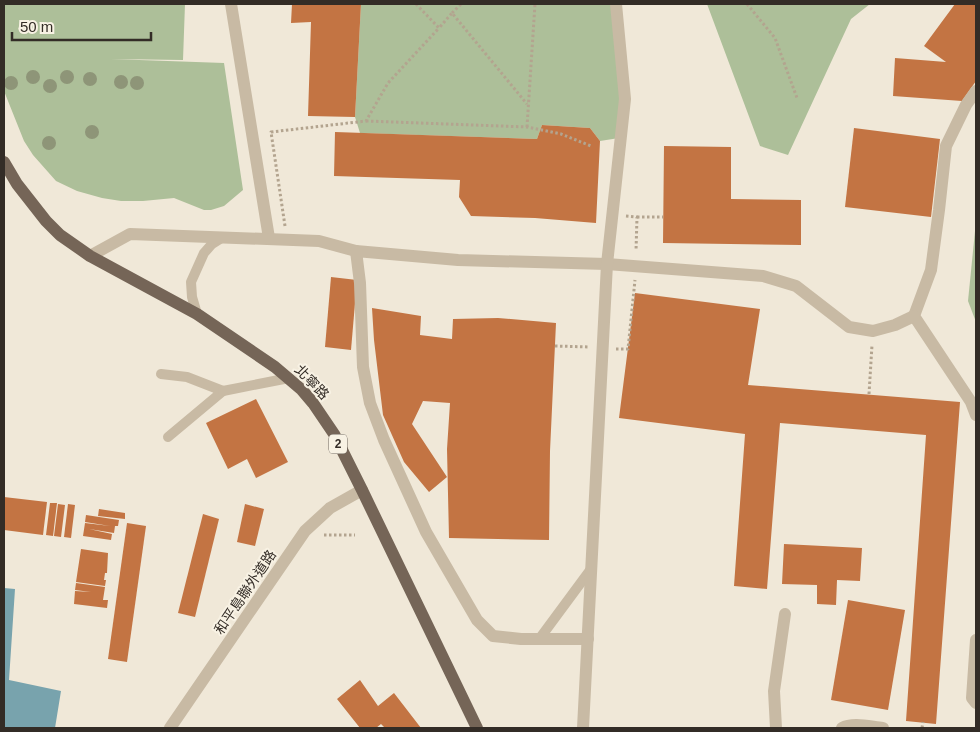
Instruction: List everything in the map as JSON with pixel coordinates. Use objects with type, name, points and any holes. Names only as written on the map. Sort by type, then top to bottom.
[{"type":"main road","name":"北寧路","points":[[4,162],[17,184],[46,221],[60,235],[90,256],[197,314],[289,378],[302,390],[323,417],[362,490],[477,728]]},
{"type":"street","points":[[231,4],[269,238]]},
{"type":"street","points":[[583,728],[608,264],[625,100],[616,4]]},
{"type":"street","points":[[90,256],[130,234],[269,238],[319,240],[356,251],[458,260],[608,264],[763,276],[796,286],[848,327],[872,331],[895,326],[914,316],[931,270],[946,146],[966,105],[976,91]]},
{"type":"street","points":[[356,251],[360,283],[362,367],[370,403],[384,440],[426,532],[477,620],[493,636],[521,639],[588,639]]},
{"type":"street","points":[[914,316],[971,402],[976,415]]},
{"type":"street","name":"和平島聯外道路","points":[[170,728],[305,531],[330,508],[362,490]]},
{"type":"street","points":[[776,728],[774,691],[785,614]]},
{"type":"street","points":[[976,640],[972,698],[976,703]]},
{"type":"street","points":[[842,728],[846,726],[883,728]]},
{"type":"lane","points":[[197,314],[192,297],[191,282],[204,253],[212,244],[223,237]]},
{"type":"lane","points":[[161,374],[187,378],[223,391]]},
{"type":"lane","points":[[168,437],[223,391],[289,378]]},
{"type":"lane","points":[[540,638],[591,569]]},
{"type":"path","points":[[416,4],[439,28]]},
{"type":"path","points":[[366,122],[388,83],[461,4]]},
{"type":"path","points":[[527,127],[535,4]]},
{"type":"path","points":[[747,4],[774,38],[797,98]]},
{"type":"path","points":[[452,13],[528,104]]},
{"type":"path","points":[[287,239],[271,132],[366,122],[527,127],[561,134],[591,146]]},
{"type":"path","points":[[637,217],[663,217]]},
{"type":"path","points":[[869,394],[872,331]]},
{"type":"path","points":[[922,728],[923,722]]},
{"type":"green space","points":[[4,4],[185,4],[183,60],[111,59],[224,63],[243,190],[224,206],[204,210],[174,198],[121,201],[102,198],[77,191],[56,181],[33,155],[24,141],[4,91]]},
{"type":"green space","points":[[361,4],[617,4],[619,138],[600,141],[590,128],[542,125],[537,139],[360,133],[355,117]]},
{"type":"green space","points":[[707,4],[870,4],[851,19],[788,155],[760,146]]},
{"type":"green space","points":[[976,221],[976,322],[968,301]]},
{"type":"water","points":[[4,588],[15,589],[9,680],[61,691],[55,728],[4,728]]},
{"type":"building","points":[[292,4],[361,4],[355,117],[308,116],[311,22],[291,23]]},
{"type":"building","points":[[955,4],[976,4],[976,81],[962,101],[893,96],[895,58],[946,62],[924,46]]},
{"type":"building","points":[[542,125],[590,128],[600,141],[596,223],[535,218],[471,216],[459,197],[460,180],[334,176],[335,132],[537,139]]},
{"type":"building","points":[[854,128],[940,139],[931,217],[845,207]]},
{"type":"building","points":[[664,146],[731,147],[731,199],[801,200],[801,245],[663,243]]},
{"type":"building","points":[[331,277],[357,280],[351,350],[325,347]]},
{"type":"building","points":[[635,293],[760,309],[748,385],[960,402],[936,724],[906,721],[926,435],[780,423],[767,589],[734,586],[745,434],[619,418]]},
{"type":"building","points":[[372,308],[421,316],[420,335],[452,339],[453,319],[498,318],[556,323],[550,451],[549,540],[449,538],[447,449],[450,403],[423,401],[412,424],[447,477],[429,492],[404,462],[383,415]]},
{"type":"building","points":[[256,399],[288,462],[256,478],[247,459],[228,469],[206,423]]},
{"type":"building","points":[[4,497],[47,502],[43,535],[4,530]]},
{"type":"building","points":[[50,503],[57,503],[53,536],[46,535]]},
{"type":"building","points":[[58,504],[65,505],[61,537],[54,536]]},
{"type":"building","points":[[68,504],[75,505],[71,538],[64,537]]},
{"type":"building","points":[[245,504],[264,509],[255,546],[237,542]]},
{"type":"building","points":[[99,509],[125,513],[125,519],[98,516]]},
{"type":"building","points":[[203,514],[219,519],[195,617],[178,613]]},
{"type":"building","points":[[86,515],[119,520],[118,526],[115,526],[114,533],[89,529],[112,534],[111,540],[83,536],[85,523],[110,526],[85,522]]},
{"type":"building","points":[[127,523],[146,526],[127,662],[108,659]]},
{"type":"building","points":[[784,544],[862,548],[860,581],[837,580],[836,605],[817,604],[817,585],[782,584]]},
{"type":"building","points":[[81,549],[108,553],[107,573],[105,573],[104,580],[106,580],[105,586],[76,582]]},
{"type":"building","points":[[76,583],[105,587],[103,600],[108,600],[107,608],[74,604],[75,591],[91,592],[75,590]]},
{"type":"building","points":[[848,600],[905,610],[888,710],[831,700]]},
{"type":"building","points":[[360,680],[378,706],[394,693],[421,728],[385,728],[381,724],[376,728],[360,728],[337,699]]}]
